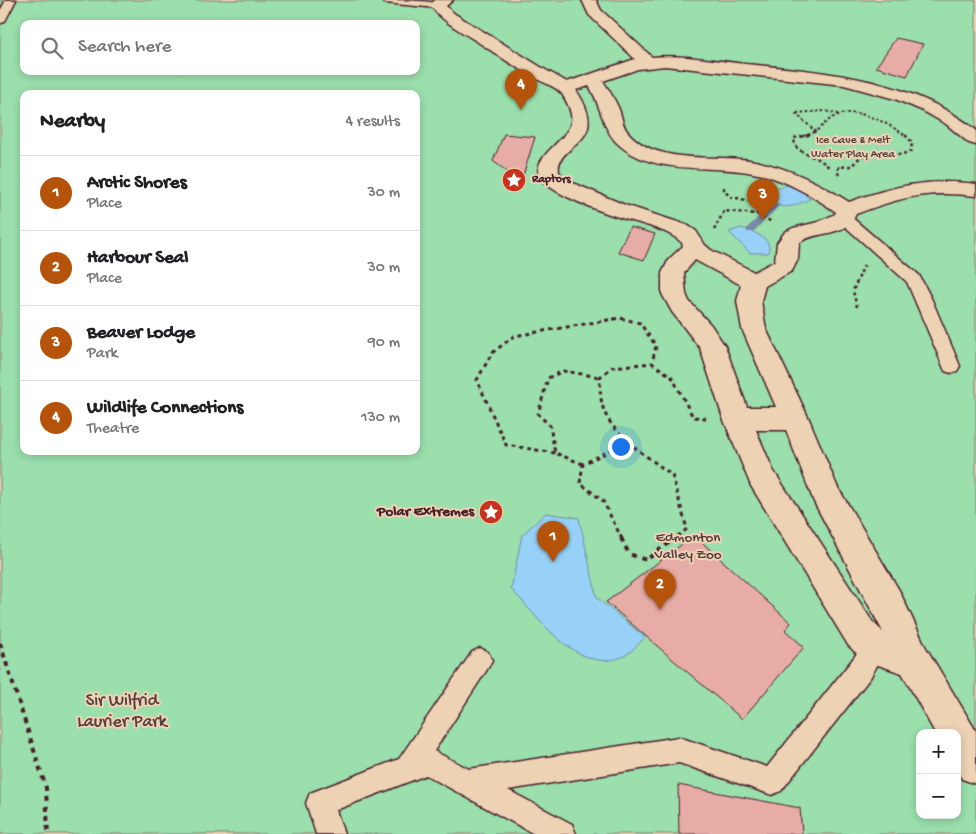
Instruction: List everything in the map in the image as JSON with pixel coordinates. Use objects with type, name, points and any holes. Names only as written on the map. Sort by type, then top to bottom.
[{"type":"street","points":[[588,0],[594,12],[647,62]]},
{"type":"street","points":[[441,2],[450,17],[538,73],[566,88],[575,100],[582,116],[582,122],[576,133],[550,161],[548,167],[553,179],[587,197],[679,230],[707,258],[754,282]]},
{"type":"street","points":[[566,88],[620,69],[647,62],[684,63],[823,76],[852,81],[884,90],[929,107],[954,121],[976,139]]},
{"type":"street","points":[[593,79],[607,101],[617,129],[627,141],[644,151],[680,161],[741,165],[814,183],[846,214]]},
{"type":"street","points":[[954,729],[913,658],[887,602],[825,493],[795,419],[754,329],[749,302],[754,282],[788,262],[786,250],[794,235],[820,230],[846,214],[903,190],[933,187],[976,190]]},
{"type":"street","points":[[691,242],[673,273],[674,294],[680,306],[702,331],[712,346],[760,477],[860,633],[875,648],[913,658]]},
{"type":"street","points":[[737,418],[795,419]]},
{"type":"street","points":[[961,741],[976,765]]},
{"type":"lane","points":[[0,21],[11,0]]},
{"type":"lane","points":[[385,0],[441,2]]},
{"type":"lane","points":[[846,214],[913,279],[952,366]]},
{"type":"lane","points":[[467,783],[679,750],[772,782],[861,669],[875,648]]},
{"type":"lane","points":[[408,768],[480,660]]},
{"type":"lane","points":[[330,834],[320,803],[427,761],[562,834]]},
{"type":"path","points":[[814,183],[841,185],[842,178],[837,172],[839,167],[852,166],[856,159],[864,152],[876,152],[894,156],[906,154],[913,147],[908,136],[892,126],[864,116],[825,111],[796,113],[816,132]]},
{"type":"path","points":[[814,183],[831,169],[820,159],[804,154],[794,146],[794,138],[816,132],[826,122],[839,114]]},
{"type":"path","points":[[757,214],[756,202],[726,194],[723,189],[724,184],[757,177],[765,170]]},
{"type":"path","points":[[691,242],[713,231],[724,211],[757,214],[772,222]]},
{"type":"path","points":[[627,442],[582,464],[555,453],[506,445],[477,380],[492,353],[514,336],[620,318],[640,323],[646,331],[656,346],[652,363]]},
{"type":"path","points":[[555,453],[550,426],[538,414],[548,378],[563,371],[600,377],[612,367],[652,363],[672,377],[693,417],[737,418]]},
{"type":"path","points":[[582,464],[580,483],[602,501],[629,554],[646,560],[687,529],[672,475],[627,442],[609,422],[600,401],[600,377]]},
{"type":"path","points":[[0,643],[46,788],[48,834]]},
{"type":"green space","name":"Edmonton Valley Zoo","points":[[0,0],[976,0],[976,834],[0,834]]},
{"type":"water","points":[[789,184],[806,192],[805,195],[810,199],[784,207],[779,206],[770,199],[773,191]]},
{"type":"water","points":[[741,228],[756,233],[765,239],[768,243],[768,253],[750,253],[729,232]]},
{"type":"water","points":[[546,513],[579,518],[597,598],[645,637],[625,656],[606,660],[590,658],[575,651],[546,628],[511,589],[522,535]]},
{"type":"building","points":[[896,38],[923,44],[907,76],[876,67]]},
{"type":"building","points":[[504,134],[535,137],[521,182],[493,161]]},
{"type":"building","points":[[630,227],[655,234],[644,260],[618,252]]},
{"type":"building","points":[[694,535],[791,623],[785,630],[804,647],[742,719],[606,602]]},
{"type":"building","points":[[678,785],[800,808],[802,834],[679,834]]},
{"type":"waterway","points":[[750,230],[776,205]]},
{"type":"place","name":"Wildlife Connections","points":[[521,110]]},
{"type":"place","name":"Raptors","points":[[514,180]]},
{"type":"place","name":"Beaver Lodge","points":[[763,220]]},
{"type":"place","name":"Polar Extremes","points":[[491,512]]},
{"type":"place","name":"Arctic Shores","points":[[553,562]]},
{"type":"place","name":"Harbour Seal","points":[[660,610]]},
{"type":"park label","name":"Ice Cave & Melt Water Play Area","points":[[853,148]]},
{"type":"park label","name":"Sir Wilfrid Laurier Park","points":[[122,711]]}]
